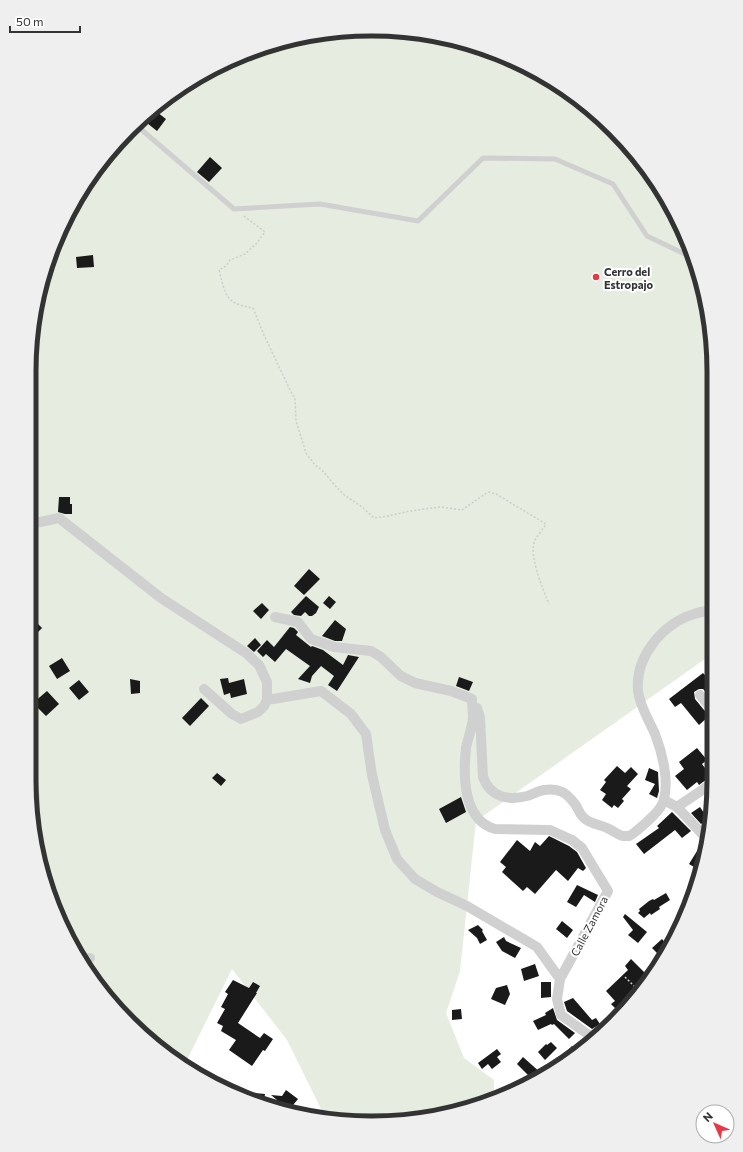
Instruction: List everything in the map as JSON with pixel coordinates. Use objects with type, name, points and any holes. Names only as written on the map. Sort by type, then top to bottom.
[{"type":"street","points":[[36,523],[59,518],[161,598],[246,653],[259,665],[267,682],[267,700],[258,712],[241,719],[232,714],[204,689]]},
{"type":"street","points":[[275,617],[298,622],[311,639],[334,647],[371,651],[381,657],[401,676],[415,683],[451,691],[475,701],[480,718],[483,777],[485,784],[496,794],[505,798],[515,798],[555,789],[563,792],[575,804],[582,816],[588,821],[608,828],[623,836],[629,836],[649,820],[664,800],[666,773],[655,736],[642,706],[638,692],[638,678],[643,660],[650,647],[662,633],[679,621],[694,614],[707,611]]},
{"type":"street","points":[[267,700],[321,691],[351,714],[366,734],[372,775],[385,830],[397,859],[415,878],[437,892],[467,906],[537,947],[560,979]]},
{"type":"street","points":[[700,695],[707,704]]},
{"type":"street","name":"Calle Zamora","points":[[472,699],[473,719],[466,748],[465,781],[471,806],[475,815],[487,827],[495,829],[550,830],[572,840],[582,848],[608,891],[560,979],[557,999],[562,1015],[590,1036]]},
{"type":"street","points":[[677,808],[707,787]]},
{"type":"street","points":[[664,800],[677,808],[703,834]]},
{"type":"lane","points":[[140,128],[234,209],[320,204],[418,220],[483,158],[555,159],[613,184],[647,236],[685,254]]},
{"type":"path","points":[[234,209],[266,232],[245,254],[230,260],[226,266],[219,270],[226,295],[238,306],[253,308],[270,349],[295,398],[296,421],[306,453],[315,465],[322,470],[343,494],[362,507],[374,518],[433,507],[462,510],[488,492],[496,494],[546,524],[535,541],[534,556],[538,575],[549,604]]},
{"type":"path","points":[[625,977],[636,988]]},
{"type":"shaded area","points":[[372,36],[437,42],[479,54],[520,71],[558,93],[593,119],[624,150],[638,167],[662,204],[681,243],[696,285],[701,306],[706,350],[707,658],[476,821],[460,971],[446,1013],[464,1058],[494,1080],[494,1092],[458,1105],[415,1113],[372,1116],[323,1112],[287,1040],[232,969],[187,1060],[150,1033],[119,1002],[105,985],[81,948],[71,929],[47,867],[39,824],[36,780],[36,372],[42,306],[47,285],[62,243],[81,204],[105,167],[119,150],[150,119],[167,105],[204,81],[223,71],[264,54],[306,42]]},
{"type":"building","points":[[158,113],[166,119],[157,131],[146,122]]},
{"type":"building","points":[[210,157],[222,168],[209,182],[197,172]]},
{"type":"building","points":[[93,255],[94,267],[77,268],[76,257]]},
{"type":"building","points":[[59,497],[70,497],[72,514],[58,512]]},
{"type":"building","points":[[309,569],[320,579],[304,595],[294,586]]},
{"type":"building","points":[[306,596],[319,607],[316,613],[312,616],[309,616],[305,612],[301,616],[294,615],[291,612]]},
{"type":"building","points":[[329,596],[336,602],[330,609],[323,603]]},
{"type":"building","points":[[262,603],[269,610],[261,619],[253,611]]},
{"type":"building","points":[[335,620],[346,629],[342,641],[335,641],[322,636]]},
{"type":"building","points":[[36,622],[42,628],[36,634]]},
{"type":"building","points":[[290,627],[294,628],[298,632],[296,635],[311,647],[312,646],[323,650],[343,665],[348,655],[359,657],[337,691],[328,685],[334,676],[321,666],[312,676],[310,683],[298,679],[310,666],[286,649],[275,662],[266,654],[263,657],[257,651],[267,640],[274,647]]},
{"type":"building","points":[[255,638],[261,645],[254,652],[247,646]]},
{"type":"building","points":[[62,658],[70,671],[57,679],[49,666]]},
{"type":"building","points":[[703,673],[707,677],[707,693],[703,689],[699,689],[694,692],[695,699],[707,714],[707,718],[699,725],[681,703],[675,707],[669,699]]},
{"type":"building","points":[[459,677],[473,682],[469,691],[456,686]]},
{"type":"building","points":[[228,678],[229,683],[244,679],[247,694],[231,698],[230,693],[224,695],[220,679]]},
{"type":"building","points":[[130,679],[140,681],[140,693],[131,694]]},
{"type":"building","points":[[79,680],[89,692],[79,700],[69,688]]},
{"type":"building","points":[[47,691],[59,704],[46,716],[36,706],[36,700]]},
{"type":"building","points":[[201,698],[209,706],[190,726],[182,718]]},
{"type":"building","points":[[697,748],[707,760],[702,764],[707,771],[707,779],[699,785],[697,782],[687,790],[675,776],[684,769],[679,762]]},
{"type":"building","points":[[617,766],[625,773],[631,767],[638,774],[627,786],[631,789],[622,799],[624,801],[618,808],[614,805],[612,808],[602,800],[606,794],[600,790],[606,782],[604,780]]},
{"type":"building","points":[[649,768],[658,772],[659,791],[657,798],[649,794],[655,784],[645,780]]},
{"type":"building","points":[[217,773],[226,780],[221,786],[212,778]]},
{"type":"building","points":[[461,797],[466,812],[446,823],[439,809]]},
{"type":"building","points":[[700,807],[705,814],[704,822],[701,824],[691,813]]},
{"type":"building","points":[[672,812],[691,831],[682,838],[675,830],[644,854],[636,844],[659,828],[657,826]]},
{"type":"building","points":[[549,836],[569,846],[577,852],[586,868],[583,871],[578,868],[568,881],[556,870],[535,894],[527,887],[523,891],[502,872],[506,867],[500,862],[517,840],[530,851],[535,842],[540,846]]},
{"type":"building","points":[[701,844],[696,868],[689,864]]},
{"type":"building","points":[[577,885],[598,895],[595,902],[584,895],[576,907],[567,902]]},
{"type":"building","points":[[666,893],[670,900],[659,907],[660,909],[651,915],[650,913],[644,918],[638,913],[640,911],[639,909],[649,901],[654,900]]},
{"type":"building","points":[[625,914],[647,932],[638,943],[628,935],[633,930],[623,917]]},
{"type":"building","points":[[562,921],[573,930],[567,938],[556,929]]},
{"type":"building","points":[[478,925],[483,930],[482,931],[487,940],[480,944],[477,938],[468,930]]},
{"type":"building","points":[[504,937],[506,941],[521,948],[515,958],[502,951],[496,942]]},
{"type":"building","points":[[662,939],[665,942],[658,954],[652,948]]},
{"type":"building","points":[[631,959],[646,974],[624,1002],[616,1009],[611,1004],[615,1001],[606,991],[628,970],[625,966]]},
{"type":"building","points":[[535,964],[539,976],[524,981],[521,969]]},
{"type":"building","points":[[233,980],[249,988],[253,982],[260,986],[238,1023],[260,1038],[264,1033],[273,1039],[252,1066],[229,1050],[236,1040],[221,1031],[223,1026],[217,1023],[225,1009],[221,1007],[228,994],[225,992]]},
{"type":"building","points":[[541,982],[551,982],[551,997],[541,998]]},
{"type":"building","points":[[507,985],[510,994],[505,1005],[491,999],[496,988]]},
{"type":"building","points":[[573,998],[592,1020],[596,1018],[600,1024],[592,1029],[567,1011],[564,1002]]},
{"type":"building","points":[[553,1008],[557,1020],[575,1033],[569,1039],[554,1024],[538,1030],[533,1021],[546,1015],[545,1013]]},
{"type":"building","points":[[461,1009],[462,1019],[452,1020],[452,1010]]},
{"type":"building","points":[[551,1042],[557,1048],[545,1060],[538,1052],[546,1044],[547,1045]]},
{"type":"building","points":[[572,1046],[574,1048],[561,1057]]},
{"type":"building","points":[[497,1049],[501,1054],[497,1057],[501,1062],[492,1069],[488,1064],[482,1069],[478,1063]]},
{"type":"building","points":[[523,1057],[539,1071],[529,1076],[517,1064]]},
{"type":"building","points":[[286,1090],[298,1099],[292,1107],[282,1104],[271,1095],[282,1096]]},
{"type":"building","points":[[253,1094],[265,1094],[264,1098],[264,1098]]},
{"type":"place","name":"Cerro del Estropajo","points":[[596,277]]}]
